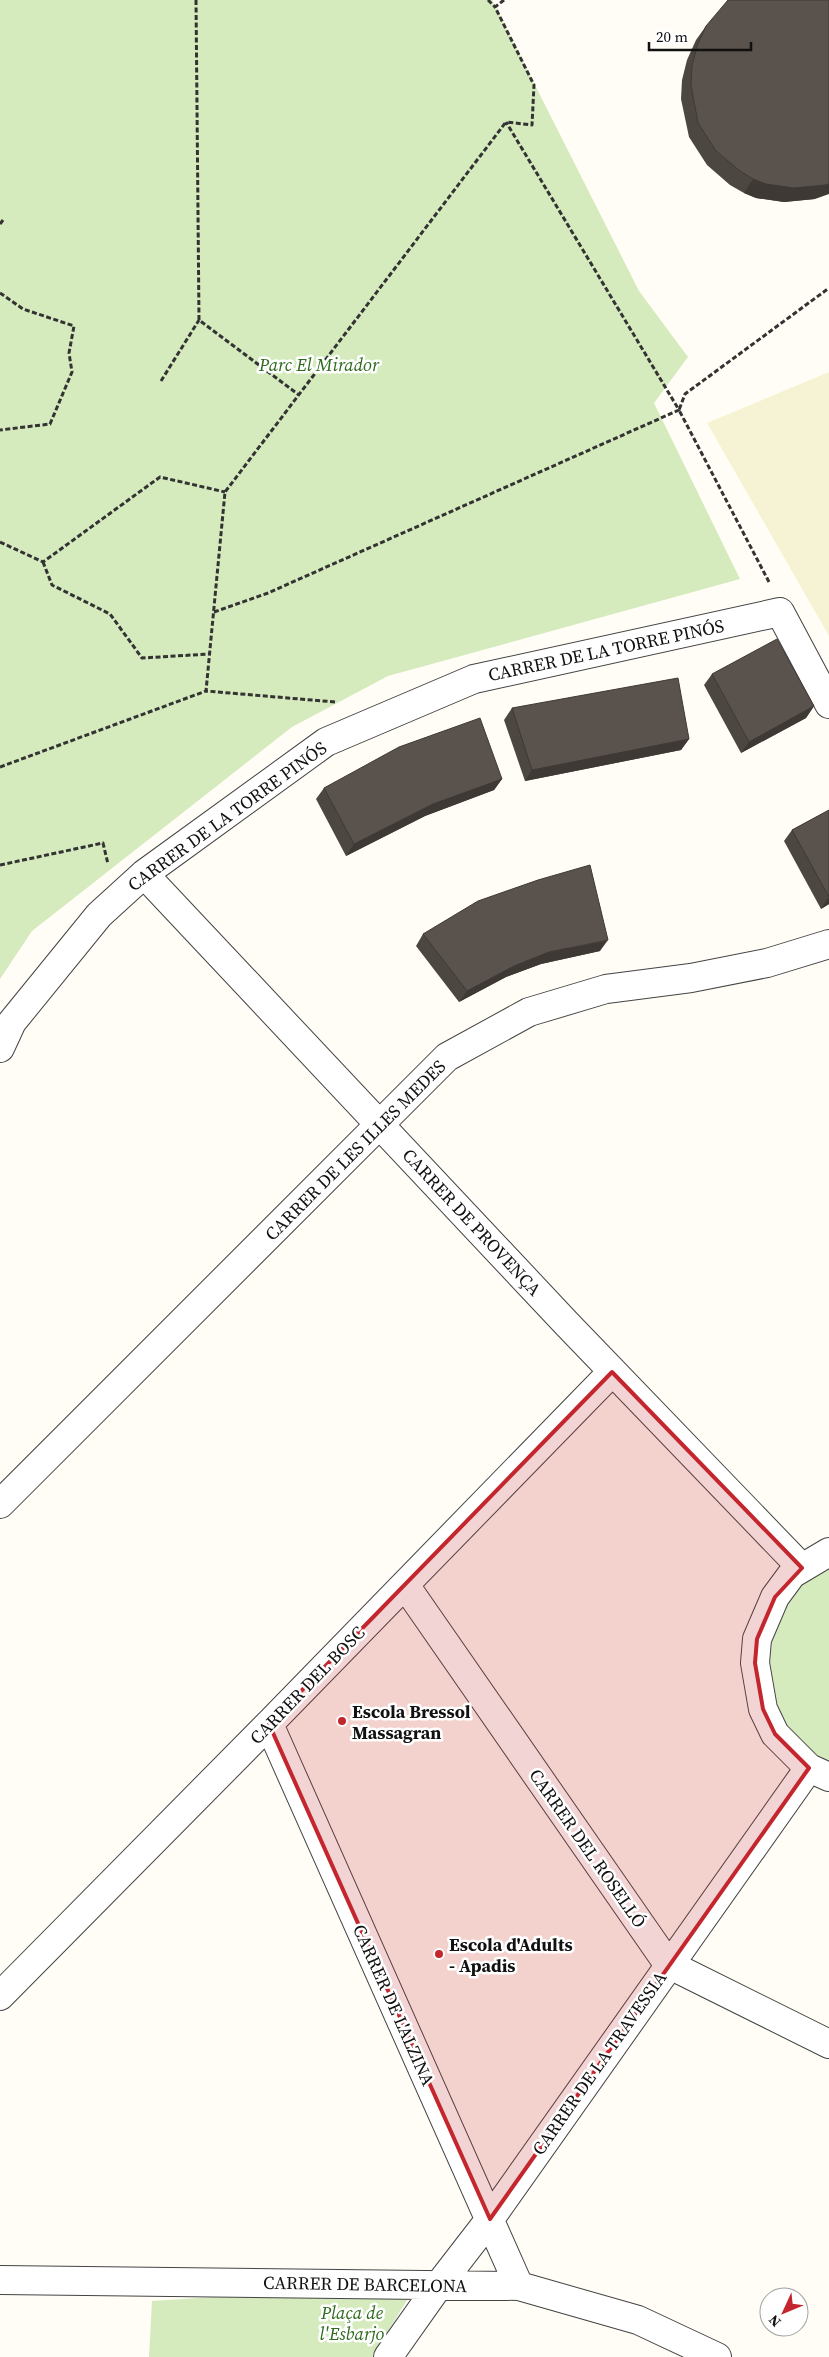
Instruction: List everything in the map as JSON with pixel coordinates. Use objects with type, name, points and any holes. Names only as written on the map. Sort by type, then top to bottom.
[{"type":"street","points":[[780,612],[829,704]]},
{"type":"street","name":"CARRER DE LA TORRE PINÓS","points":[[0,1048],[12,1022],[99,915],[144,874],[326,742],[474,679],[780,612]]},
{"type":"street","name":"CARRER DE PROVENÇA","points":[[144,874],[612,1372],[802,1568]]},
{"type":"street","name":"CARRER DE LES ILLES MEDES","points":[[0,1504],[447,1058],[529,1012],[606,989],[691,978],[767,963],[829,944]]},
{"type":"street","name":"CARRER DEL BOSC","points":[[0,1996],[269,1724],[612,1372]]},
{"type":"street","points":[[819,1773],[776,1734],[763,1709],[755,1663],[757,1639],[775,1596],[792,1574],[829,1552]]},
{"type":"street","name":"CARRER DEL ROSELLÓ","points":[[405,1585],[668,1964],[829,2044]]},
{"type":"street","name":"CARRER DE L'ALZINA","points":[[269,1724],[519,2286]]},
{"type":"street","name":"CARRER DE LA TRAVESSIA","points":[[388,2357],[439,2285],[490,2219],[668,1964],[819,1773]]},
{"type":"street","name":"CARRER DE BARCELONA","points":[[0,2280],[519,2286],[638,2320],[717,2357]]},
{"type":"path","points":[[161,381],[199,320],[196,0]]},
{"type":"path","points":[[488,0],[495,7],[534,85],[532,125],[506,122]]},
{"type":"path","points":[[495,7],[504,0]]},
{"type":"path","points":[[206,691],[225,492],[506,122]]},
{"type":"path","points":[[506,122],[679,410],[765,570],[780,612]]},
{"type":"path","points":[[0,224],[3,220]]},
{"type":"path","points":[[214,612],[268,593],[679,410],[685,394],[829,288]]},
{"type":"path","points":[[0,293],[23,309],[74,326],[68,353],[72,372],[50,424],[0,430]]},
{"type":"path","points":[[199,320],[299,395]]},
{"type":"path","points":[[43,562],[160,477],[225,492]]},
{"type":"path","points":[[0,542],[43,562],[52,585],[110,614],[142,658],[210,654]]},
{"type":"path","points":[[0,767],[206,691],[339,702]]},
{"type":"path","points":[[0,865],[103,843],[110,870]]},
{"type":"highlighted area","points":[[612,1372],[802,1568],[775,1597],[757,1639],[755,1663],[763,1709],[775,1734],[809,1768],[490,2219],[269,1724]]},
{"type":"shaded area","points":[[829,372],[829,636],[707,423]]},
{"type":"green space","name":"Parc El Mirador","points":[[0,0],[492,0],[639,291],[688,357],[654,403],[740,579],[388,676],[292,727],[32,931],[0,979]]},
{"type":"green space","points":[[829,1560],[829,1784],[802,1773],[754,1656],[782,1594]]},
{"type":"green space","name":"Plaça de l'Esbarjo","points":[[417,2284],[372,2357],[149,2357],[152,2301]]},
{"type":"building","points":[[728,0],[829,0],[829,184],[794,188],[766,184],[753,179],[716,151],[698,123],[691,85],[692,66],[697,46],[706,26]]},
{"type":"building","points":[[777,639],[814,706],[749,742],[712,674]]},
{"type":"building","points":[[678,678],[689,739],[532,770],[512,708]]},
{"type":"building","points":[[480,718],[502,779],[433,804],[354,844],[324,788],[399,747]]},
{"type":"building","points":[[829,810],[829,897],[792,830]]},
{"type":"building","points":[[590,865],[608,940],[549,952],[514,966],[467,991],[423,934],[478,901],[538,880]]},
{"type":"place","name":"Escola Bressol Massagran","points":[[342,1721]]},
{"type":"place","name":"Escola d'Adults - Apadis","points":[[439,1954]]}]
